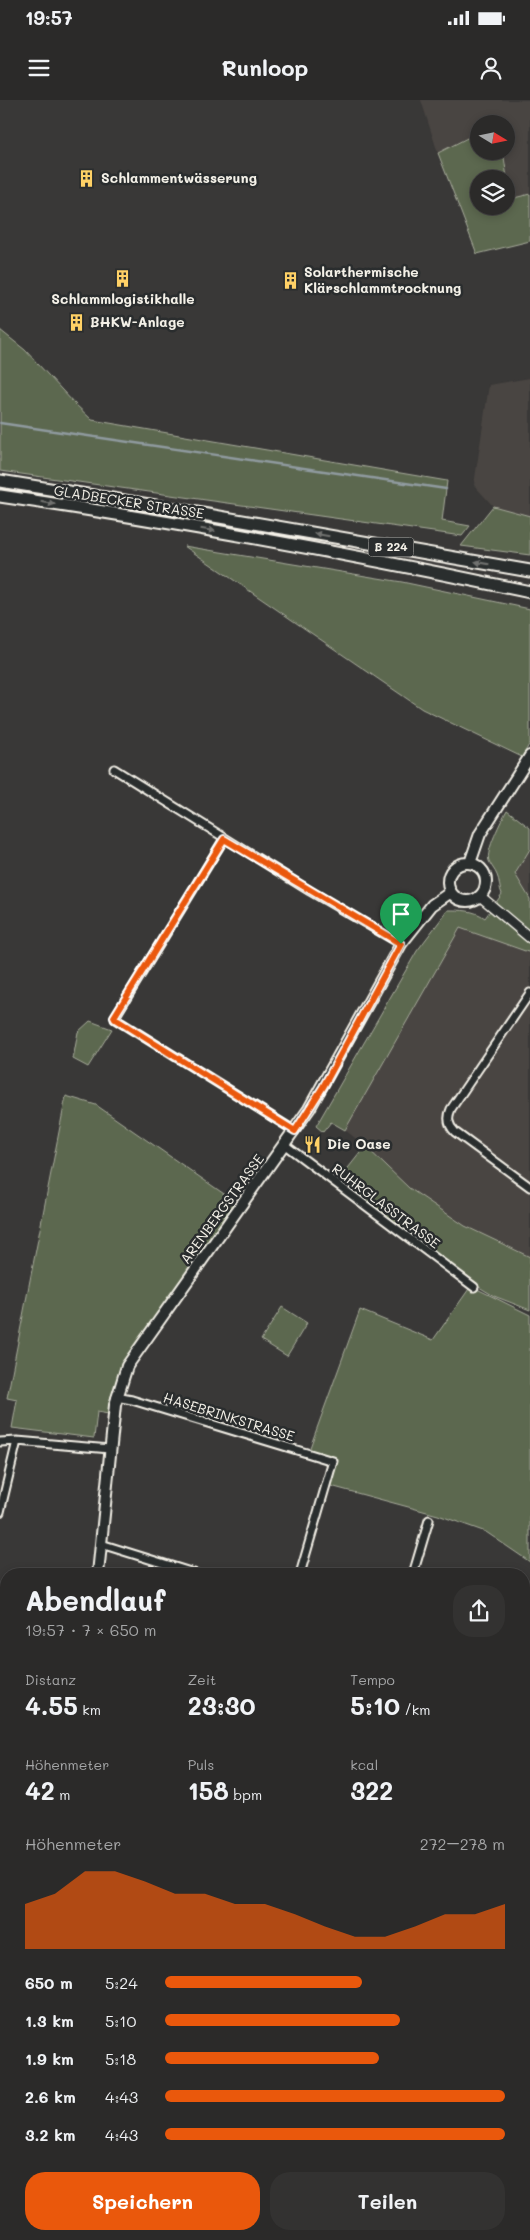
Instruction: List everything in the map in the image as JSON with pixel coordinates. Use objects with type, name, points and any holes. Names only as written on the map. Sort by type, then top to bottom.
[{"type":"highway","name":"GLADBECKER STRASSE","points":[[0,481],[530,571]]},
{"type":"highway","name":"GLADBECKER STRASSE","points":[[0,496],[399,564],[530,592]]},
{"type":"main road","points":[[470,863],[480,834],[530,756]]},
{"type":"main road","points":[[470,863],[479,868],[485,876],[485,887],[480,896],[464,901],[458,899],[451,892],[448,882],[450,872],[459,864],[470,863]]},
{"type":"main road","name":"ARENBERGSTRASSE","points":[[99,1568],[116,1397],[122,1377],[132,1356],[295,1131],[323,1087],[401,944],[432,905],[451,892]]},
{"type":"street","points":[[114,770],[224,839],[401,944]]},
{"type":"street","points":[[224,839],[114,1017],[154,1044],[295,1131]]},
{"type":"street","points":[[480,896],[530,938]]},
{"type":"street","points":[[530,993],[450,1108],[448,1117],[451,1128],[455,1132],[530,1187]]},
{"type":"street","name":"RUHRGLASSTRASSE","points":[[285,1145],[474,1287]]},
{"type":"street","name":"HASEBRINKSTRASSE","points":[[116,1397],[132,1400],[333,1462],[302,1568]]},
{"type":"street","points":[[0,1442],[17,1441],[110,1449]]},
{"type":"street","points":[[0,1512],[17,1441]]},
{"type":"street","points":[[415,1568],[429,1520]]},
{"type":"street","points":[[101,1544],[178,1568]]},
{"type":"shaded area","points":[[421,100],[530,100],[530,194],[515,198],[515,170],[506,170],[504,160],[515,160],[515,115],[470,115],[470,137],[438,153]]},
{"type":"shaded area","points":[[530,378],[530,516],[493,506],[474,485],[489,385]]},
{"type":"shaded area","points":[[530,849],[530,899],[515,874]]},
{"type":"shaded area","points":[[460,928],[528,952],[530,951],[530,1257],[465,1226],[409,1188],[364,1145],[345,1130]]},
{"type":"green space","points":[[470,137],[470,160],[504,160],[506,170],[470,170],[470,215],[515,215],[515,198],[530,194],[530,241],[477,254],[438,153]]},
{"type":"green space","points":[[0,330],[25,350],[92,420],[447,481],[442,521],[470,526],[462,536],[0,471]]},
{"type":"green space","points":[[493,506],[530,516],[530,555],[461,546]]},
{"type":"green space","points":[[184,546],[402,582],[530,609],[530,743],[522,757],[422,709]]},
{"type":"green space","points":[[507,810],[530,828],[530,849],[515,874],[530,899],[530,951],[528,952],[460,928],[345,1130],[331,1122],[323,1132],[316,1126],[417,951],[448,910],[463,910],[485,918],[502,894],[498,877],[488,857],[489,850]]},
{"type":"green space","points":[[90,1021],[112,1029],[88,1067],[73,1059],[78,1032]]},
{"type":"green space","points":[[66,1096],[96,1105],[227,1196],[238,1208],[132,1356],[114,1415],[97,1412],[94,1438],[12,1428],[17,1400],[7,1398]]},
{"type":"green space","points":[[364,1145],[409,1188],[465,1226],[530,1257],[530,1310],[494,1296],[474,1284],[337,1182]]},
{"type":"green space","points":[[471,1286],[530,1315],[530,1562],[486,1532],[438,1515],[327,1485],[335,1461],[308,1453],[360,1310],[433,1340]]},
{"type":"green space","points":[[282,1307],[307,1323],[287,1356],[261,1340]]},
{"type":"waterway","points":[[0,423],[446,489]]},
{"type":"place","name":"Schlammentwässerung","points":[[87,178]]},
{"type":"place","name":"Schlammlogistikhalle","points":[[123,279]]},
{"type":"place","name":"Solarthermische Klärschlammtrocknung","points":[[290,280]]},
{"type":"place","name":"BHKW-Anlage","points":[[76,322]]},
{"type":"place","name":"Die Oase","points":[[313,1144]]},
{"type":"route","points":[[224,839],[401,944],[323,1087],[295,1131],[114,1017],[224,839]]}]
